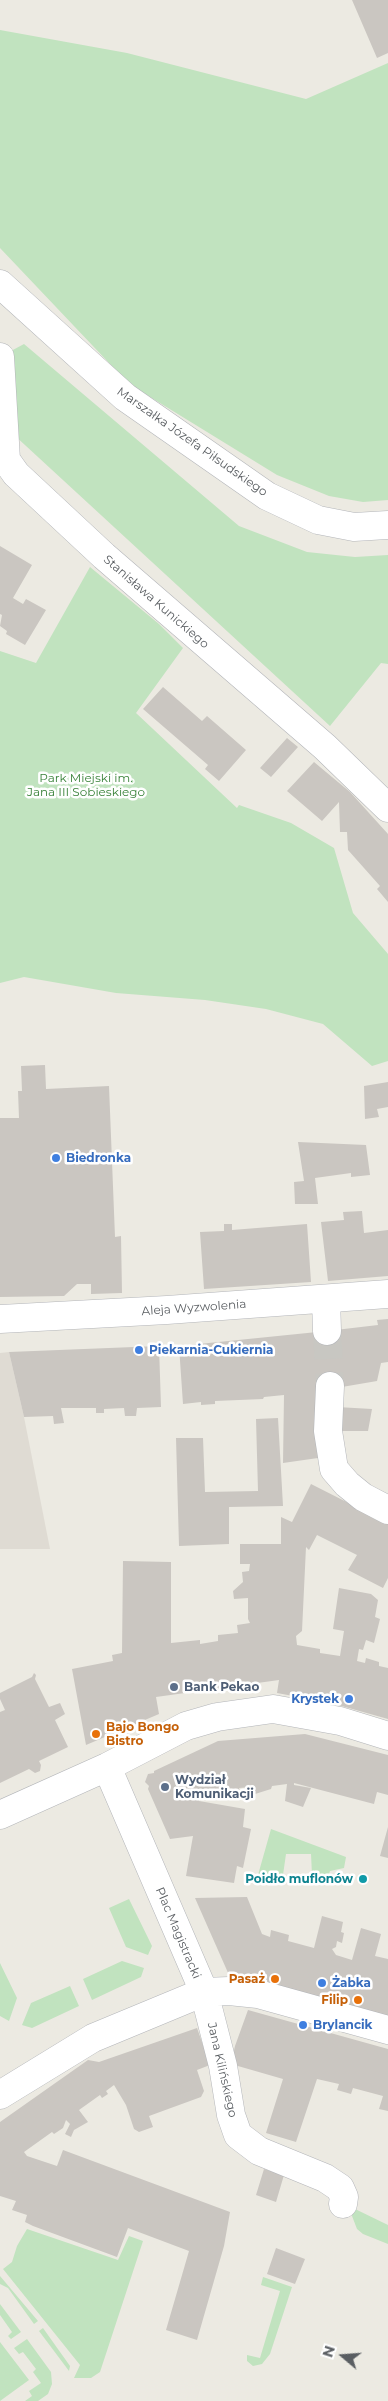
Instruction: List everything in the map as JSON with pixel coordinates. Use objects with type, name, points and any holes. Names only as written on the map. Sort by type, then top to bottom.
[{"type":"street","name":"Marszałka Józefa Piłsudskiego","points":[[2,292],[125,397],[267,496],[318,520],[354,527],[388,525]]},
{"type":"street","name":"Stanisława Kunickiego","points":[[0,357],[3,462],[104,556],[325,747],[388,808]]},
{"type":"street","name":"Aleja Wyzwolenia","points":[[0,1319],[388,1294]]},
{"type":"street","points":[[326,1299],[327,1331]]},
{"type":"street","points":[[330,1386],[328,1431],[334,1469],[347,1484],[363,1497],[388,1510]]},
{"type":"street","points":[[0,1815],[107,1767],[186,1726],[217,1717],[274,1710],[340,1721],[388,1736]]},
{"type":"street","name":"Plac Magistracki","points":[[1,2090],[93,2038],[204,1992],[107,1767]]},
{"type":"street","points":[[204,1992],[229,1991],[258,1994],[388,2030]]},
{"type":"street","name":"Jana Kilińskiego","points":[[204,1992],[223,2066],[231,2115],[238,2136],[259,2151],[325,2178],[340,2188],[344,2197],[343,2204]]},
{"type":"shaded area","points":[[9,1352],[50,1549],[0,1549],[0,1353]]},
{"type":"green space","points":[[0,30],[127,53],[306,99],[388,63],[388,500],[363,502],[329,496],[277,475],[129,384],[0,248]]},
{"type":"green space","points":[[24,344],[239,526],[307,552],[355,557],[388,555],[388,664],[381,663],[330,726],[13,434],[11,351]]},
{"type":"green space","name":"Park Miejski im. Jana III Sobieskiego","points":[[90,567],[159,624],[183,648],[136,713],[237,808],[239,805],[291,823],[334,848],[353,913],[388,954],[388,1061],[372,1066],[323,1024],[266,1009],[205,1000],[116,993],[24,977],[0,983],[0,651],[36,663]]},
{"type":"green space","points":[[271,1829],[346,1857],[344,1868],[330,1871],[329,1874],[312,1875],[311,1854],[286,1854],[283,1875],[258,1875]]},
{"type":"green space","points":[[129,1899],[152,1946],[148,1955],[126,1947],[109,1908]]},
{"type":"green space","points":[[122,1961],[144,1968],[141,1977],[92,2000],[83,1979]]},
{"type":"green space","points":[[0,1963],[17,1998],[9,2021],[0,2016]]},
{"type":"green space","points":[[70,1986],[79,2006],[32,2028],[22,2025],[31,2003]]},
{"type":"green space","points":[[353,2208],[388,2225],[388,2244],[363,2234],[357,2229],[352,2216]]},
{"type":"green space","points":[[27,2229],[118,2260],[129,2236],[143,2241],[100,2372],[91,2378],[74,2378],[80,2365],[3,2269],[12,2262],[17,2246]]},
{"type":"green space","points":[[0,2276],[38,2321],[34,2324],[8,2288],[0,2284]]},
{"type":"green space","points":[[263,2277],[292,2287],[270,2354],[262,2364],[253,2366],[247,2361],[247,2355],[260,2358],[280,2291],[261,2285]]},
{"type":"green space","points":[[0,2304],[21,2332],[11,2339],[8,2336],[12,2332],[0,2315]]},
{"type":"green space","points":[[43,2328],[70,2366],[69,2371],[39,2331]]},
{"type":"green space","points":[[27,2339],[51,2372],[52,2384],[48,2394],[38,2401],[25,2401],[32,2396],[29,2391],[41,2383],[33,2372],[36,2369],[23,2352],[19,2354],[14,2348]]},
{"type":"green space","points":[[0,2342],[29,2380],[0,2401]]},
{"type":"building","points":[[352,0],[388,0],[388,53],[377,58]]},
{"type":"building","points":[[0,546],[32,565],[13,598],[23,604],[26,599],[46,610],[25,645],[6,634],[7,631],[0,626],[2,615],[0,614]]},
{"type":"building","points":[[163,687],[202,721],[207,716],[246,750],[219,781],[205,769],[208,765],[143,709]]},
{"type":"building","points":[[287,738],[298,747],[271,777],[260,768]]},
{"type":"building","points":[[314,762],[350,792],[388,834],[388,902],[377,889],[380,886],[348,850],[347,832],[340,832],[339,802],[322,821],[287,791]]},
{"type":"building","name":"Biedronka","points":[[45,1065],[46,1089],[109,1086],[115,1237],[121,1236],[122,1293],[91,1294],[91,1284],[77,1284],[64,1296],[0,1297],[0,1118],[19,1118],[18,1091],[22,1091],[21,1066]]},
{"type":"building","points":[[388,1082],[388,1107],[377,1109],[379,1117],[365,1119],[364,1086]]},
{"type":"building","points":[[298,1142],[366,1145],[370,1175],[351,1177],[351,1173],[315,1178],[318,1204],[295,1204],[294,1182],[304,1181]]},
{"type":"building","points":[[362,1211],[364,1233],[388,1230],[388,1276],[328,1281],[321,1222],[344,1220],[343,1212]]},
{"type":"building","points":[[224,1224],[232,1224],[232,1230],[307,1224],[311,1282],[204,1289],[200,1232],[224,1231]]},
{"type":"building","points":[[388,1319],[388,1362],[381,1363],[377,1381],[336,1388],[322,1403],[318,1458],[283,1463],[284,1395],[264,1397],[263,1399],[215,1401],[215,1404],[201,1405],[201,1402],[183,1404],[179,1346],[378,1325],[377,1320]]},
{"type":"building","points":[[159,1346],[161,1407],[137,1408],[136,1416],[125,1416],[124,1408],[104,1409],[104,1413],[96,1413],[96,1408],[61,1408],[64,1423],[54,1424],[53,1416],[24,1417],[9,1352]]},
{"type":"building","points":[[337,1407],[372,1409],[368,1431],[336,1431]]},
{"type":"building","points":[[278,1418],[283,1506],[229,1507],[229,1544],[179,1546],[176,1438],[203,1438],[205,1492],[258,1491],[256,1419]]},
{"type":"building","points":[[311,1484],[388,1523],[388,1578],[383,1588],[348,1570],[357,1555],[317,1535],[309,1550],[306,1547],[302,1631],[296,1636],[297,1645],[320,1649],[320,1653],[340,1656],[344,1631],[333,1629],[339,1588],[371,1594],[378,1600],[375,1617],[380,1619],[374,1643],[366,1640],[363,1650],[359,1649],[357,1661],[365,1663],[366,1658],[379,1662],[379,1666],[388,1668],[388,1719],[331,1703],[277,1693],[279,1680],[156,1697],[159,1714],[86,1745],[72,1669],[113,1661],[112,1655],[122,1653],[123,1561],[171,1562],[171,1643],[200,1640],[200,1644],[218,1641],[218,1635],[238,1633],[237,1625],[250,1623],[248,1619],[248,1598],[234,1599],[233,1591],[243,1582],[242,1572],[249,1571],[250,1564],[240,1564],[240,1544],[281,1544],[281,1517],[292,1522]]},
{"type":"building","points":[[34,1673],[36,1675],[35,1679],[49,1707],[60,1703],[65,1714],[55,1720],[68,1747],[39,1761],[41,1765],[40,1771],[35,1773],[29,1769],[0,1783],[0,1712],[5,1710],[0,1699],[0,1693],[32,1677]]},
{"type":"building","points":[[305,1734],[388,1755],[388,1795],[377,1792],[374,1804],[294,1783],[294,1785],[311,1788],[303,1807],[285,1801],[287,1784],[272,1786],[271,1789],[255,1794],[252,1787],[239,1788],[240,1791],[226,1799],[223,1797],[212,1799],[210,1792],[199,1797],[199,1801],[245,1809],[243,1827],[251,1829],[243,1868],[237,1866],[234,1883],[186,1876],[193,1836],[170,1839],[148,1789],[149,1786],[145,1782],[148,1774],[154,1773],[154,1771],[218,1741]]},
{"type":"building","points":[[388,1827],[388,1858],[380,1856]]},
{"type":"building","points":[[247,1897],[262,1934],[270,1937],[271,1930],[289,1935],[288,1941],[314,1948],[322,1916],[343,1922],[341,1932],[344,1933],[342,1943],[337,1941],[336,1947],[332,1949],[336,1955],[352,1960],[361,1928],[381,1934],[375,1956],[388,1959],[388,2017],[229,1975],[195,1898]]},
{"type":"building","points":[[248,2010],[388,2049],[388,2111],[379,2109],[383,2096],[353,2088],[351,2094],[337,2090],[339,2084],[317,2079],[296,2142],[266,2133],[283,2079],[231,2064],[235,2046]]},
{"type":"building","points":[[197,2028],[210,2065],[197,2070],[204,2091],[201,2097],[149,2116],[153,2127],[139,2132],[134,2129],[126,2105],[114,2085],[106,2091],[108,2094],[102,2098],[100,2095],[79,2110],[88,2122],[74,2130],[71,2137],[65,2134],[70,2124],[66,2120],[63,2128],[54,2134],[52,2132],[24,2152],[27,2156],[57,2166],[63,2150],[230,2212],[224,2246],[197,2340],[166,2330],[189,2251],[128,2228],[117,2257],[25,2222],[27,2215],[12,2210],[16,2201],[0,2196],[0,2122],[88,2060],[99,2062]]},
{"type":"building","points":[[264,2169],[284,2175],[276,2202],[256,2195]]},
{"type":"building","points":[[276,2248],[305,2259],[295,2284],[267,2274]]},
{"type":"tunnel","points":[[327,1331],[330,1386]]},
{"type":"place","name":"Biedronka","points":[[56,1158]]},
{"type":"place","name":"Piekarnia-Cukiernia","points":[[139,1350]]},
{"type":"place","name":"Bank Pekao","points":[[174,1687]]},
{"type":"place","name":"Krystek","points":[[349,1699]]},
{"type":"place","name":"Bajo Bongo Bistro","points":[[96,1734]]},
{"type":"place","name":"Wydział Komunikacji","points":[[165,1787]]},
{"type":"place","name":"Poidło muflonów","points":[[363,1879]]},
{"type":"place","name":"Pasaż","points":[[275,1979]]},
{"type":"place","name":"Żabka","points":[[322,1983]]},
{"type":"place","name":"Filip","points":[[358,2000]]},
{"type":"place","name":"Brylancik","points":[[303,2025]]}]
